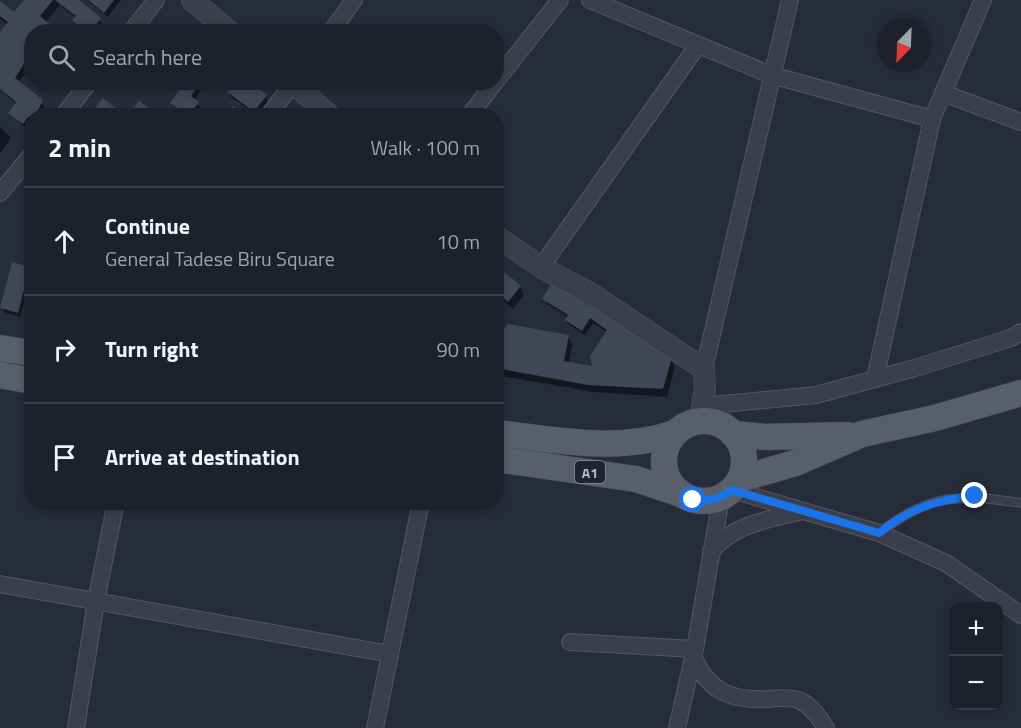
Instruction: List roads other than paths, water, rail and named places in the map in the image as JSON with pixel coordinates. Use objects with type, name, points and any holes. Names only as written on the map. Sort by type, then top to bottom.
[{"type":"main road","points":[[0,348],[24,352]]},
{"type":"main road","points":[[0,375],[24,380]]},
{"type":"main road","points":[[862,434],[707,501],[693,500],[681,494],[671,484],[665,472],[664,458],[675,433],[702,414],[733,434],[765,437],[862,434],[935,418],[1021,393]]},
{"type":"main road","name":"A1","points":[[504,434],[618,445],[656,440],[675,433]]},
{"type":"main road","points":[[731,489],[743,470],[743,451],[733,434]]},
{"type":"main road","name":"A1","points":[[504,460],[636,479],[681,494]]},
{"type":"street","points":[[136,24],[156,0]]},
{"type":"street","points":[[192,0],[220,24]]},
{"type":"street","points":[[337,24],[354,0]]},
{"type":"street","points":[[504,72],[560,0]]},
{"type":"street","points":[[590,0],[771,75],[932,119]]},
{"type":"street","points":[[790,0],[704,369],[702,414],[816,395],[1011,338],[1021,332]]},
{"type":"street","points":[[875,379],[932,119],[983,0]]},
{"type":"street","points":[[541,267],[698,45]]},
{"type":"street","points":[[69,108],[83,90]]},
{"type":"street","points":[[274,108],[288,90]]},
{"type":"street","points":[[301,90],[321,108]]},
{"type":"street","points":[[475,108],[490,90]]},
{"type":"street","points":[[943,93],[1021,122]]},
{"type":"street","points":[[0,193],[24,164]]},
{"type":"street","points":[[504,242],[541,267],[593,295],[704,369]]},
{"type":"street","points":[[677,728],[694,654],[711,550],[731,489],[879,533],[946,563],[1021,615]]},
{"type":"street","points":[[76,728],[96,601],[114,510]]},
{"type":"street","points":[[375,728],[419,510]]},
{"type":"street","points":[[711,550],[725,536],[750,523],[803,512]]},
{"type":"street","points":[[0,584],[390,654]]},
{"type":"street","points":[[570,642],[694,654]]},
{"type":"street","points":[[694,654],[701,674],[713,688],[736,697],[799,700],[816,713],[826,728]]},
{"type":"lane","points":[[879,533],[904,514],[941,499],[975,496],[1021,503]]}]
